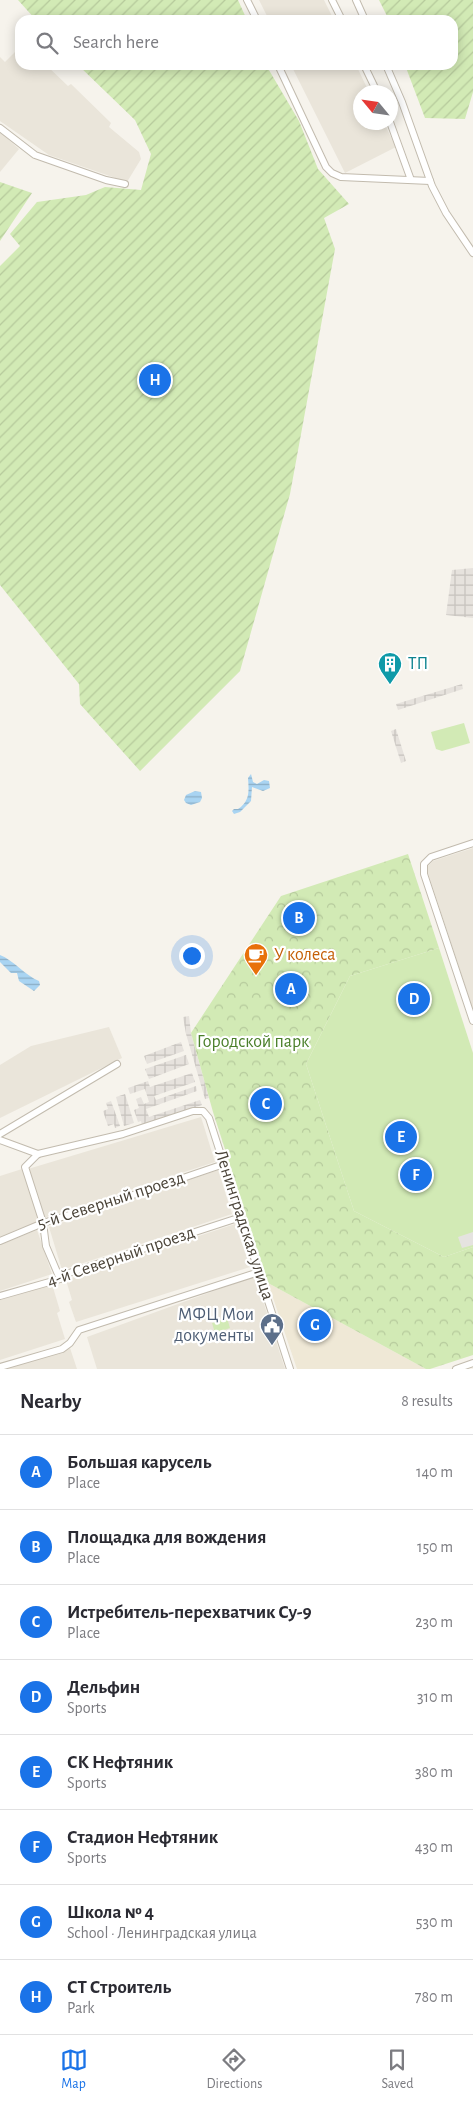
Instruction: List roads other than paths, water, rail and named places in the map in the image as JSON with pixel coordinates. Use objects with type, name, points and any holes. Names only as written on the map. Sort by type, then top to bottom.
[{"type":"street","points":[[247,0],[254,15]]},
{"type":"street","points":[[332,0],[340,15]]},
{"type":"street","points":[[356,0],[363,15]]},
{"type":"street","points":[[280,70],[326,167],[332,173],[341,177],[430,181]]},
{"type":"street","points":[[366,70],[374,85]]},
{"type":"street","points":[[388,70],[402,102],[430,181],[446,213],[473,254]]},
{"type":"street","points":[[0,128],[35,154],[106,180],[125,184]]},
{"type":"street","points":[[393,130],[411,180]]},
{"type":"street","points":[[473,843],[431,857],[424,864],[424,874],[473,1021]]},
{"type":"street","points":[[0,1134],[117,1064]]},
{"type":"street","name":"Ленинградская улица","points":[[38,1154],[124,1133],[193,1111],[203,1111],[209,1118],[290,1369]]},
{"type":"street","points":[[0,1140],[38,1154],[26,1167],[43,1223],[46,1246],[60,1279]]},
{"type":"street","name":"5-й Северный проезд","points":[[0,1241],[43,1223],[224,1164]]},
{"type":"street","name":"4-й Северный проезд","points":[[0,1296],[60,1279],[66,1274],[241,1217]]},
{"type":"street","points":[[0,1367],[62,1349],[70,1343],[79,1330],[259,1272]]},
{"type":"street","points":[[456,1369],[473,1363]]},
{"type":"water","points":[[251,774],[253,782],[257,784],[264,780],[269,781],[270,788],[263,791],[252,787],[251,801],[240,812],[234,814],[232,811],[242,806],[247,799],[248,778]]},
{"type":"water","points":[[195,791],[201,792],[202,798],[200,802],[191,805],[186,803],[184,800],[186,795]]},
{"type":"water","points":[[0,955],[39,981],[40,985],[34,991],[19,981],[17,973],[11,973],[0,962]]},
{"type":"place","name":"СТ Строитель","points":[[155,380]]},
{"type":"place","name":"ТП","points":[[390,685]]},
{"type":"place","name":"Площадка для вождения","points":[[299,918]]},
{"type":"place","name":"У колеса","points":[[256,976]]},
{"type":"place","name":"Большая карусель","points":[[291,989]]},
{"type":"place","name":"Дельфин","points":[[414,999]]},
{"type":"place","name":"Истребитель-перехватчик Су-9","points":[[266,1104]]},
{"type":"place","name":"СК Нефтяник","points":[[401,1137]]},
{"type":"place","name":"Стадион Нефтяник","points":[[416,1175]]},
{"type":"place","name":"Школа № 4","points":[[315,1325]]},
{"type":"place","name":"МФЦ Мои документы","points":[[272,1346]]},
{"type":"park label","name":"Городской парк","points":[[253,1042]]}]
